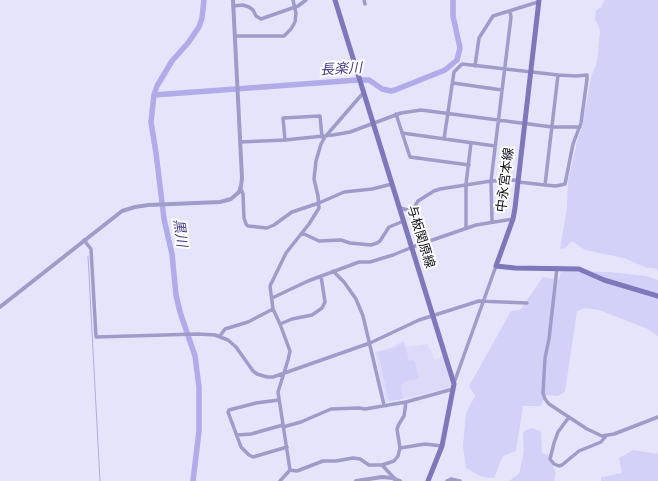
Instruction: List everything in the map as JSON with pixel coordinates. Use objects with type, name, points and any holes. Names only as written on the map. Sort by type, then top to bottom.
[{"type":"main road","name":"与板関原線","points":[[335,0],[412,247],[453,386],[442,446],[428,481]]},
{"type":"main road","name":"中永宮本線","points":[[496,266],[513,219],[539,1]]},
{"type":"main road","points":[[496,266],[515,268],[582,269],[608,281],[658,296]]},
{"type":"street","points":[[233,0],[242,178],[241,189],[243,194],[245,222],[248,226],[271,227],[292,212],[320,203],[344,192],[372,189],[392,184]]},
{"type":"street","points":[[235,36],[284,36],[295,22],[296,13],[293,0]]},
{"type":"street","points":[[233,6],[243,5],[249,7],[253,10],[256,16],[261,19],[304,3],[306,0]]},
{"type":"street","points":[[476,66],[478,41],[481,33],[493,16],[539,1]]},
{"type":"street","points":[[492,221],[491,180],[511,15],[510,11]]},
{"type":"street","points":[[400,208],[412,211],[418,201],[434,191],[491,180],[518,181],[545,186],[565,184],[573,144],[580,127],[587,75],[558,76],[462,64],[454,72],[444,138]]},
{"type":"street","points":[[545,186],[558,76]]},
{"type":"street","points":[[452,83],[502,90]]},
{"type":"street","points":[[323,137],[364,92]]},
{"type":"street","points":[[240,142],[323,137],[350,132],[396,114],[421,110],[552,127],[580,127]]},
{"type":"street","points":[[396,114],[410,157],[469,166]]},
{"type":"street","points":[[280,481],[290,470],[278,392],[290,351],[273,309],[270,290],[272,280],[286,254],[316,214],[320,203],[314,179],[316,161],[323,137],[320,116],[283,118],[285,140]]},
{"type":"street","points":[[402,133],[495,146]]},
{"type":"street","points":[[466,228],[466,184],[471,142]]},
{"type":"street","points":[[0,307],[122,211],[135,207],[156,205],[224,202],[234,197],[241,189]]},
{"type":"street","points":[[272,298],[308,281],[359,262],[370,262],[381,259],[466,228],[492,221],[513,219]]},
{"type":"street","points":[[302,233],[319,241],[341,240],[350,243],[372,246],[377,244],[389,227],[404,221]]},
{"type":"street","points":[[84,240],[91,249],[96,337],[178,334],[209,334],[220,336],[228,340],[236,347],[249,367],[257,374],[267,377],[273,377],[370,342],[432,315],[484,300],[527,303]]},
{"type":"street","points":[[237,435],[251,434],[301,422],[331,409],[365,409],[406,402],[453,386],[496,266]]},
{"type":"street","points":[[557,268],[549,339],[545,358],[543,396],[546,402],[592,432],[606,436]]},
{"type":"street","points":[[333,271],[344,282],[356,299],[363,316],[384,405]]},
{"type":"street","points":[[280,324],[292,319],[312,315],[322,308],[325,302],[321,276]]},
{"type":"street","points":[[220,336],[225,329],[248,322],[273,309]]},
{"type":"street","points":[[279,400],[256,403],[229,410],[228,412],[242,449],[253,457],[287,447]]},
{"type":"street","points":[[290,470],[297,471],[323,461],[336,461],[353,458],[360,459],[367,465],[382,465],[397,459],[400,448],[397,429],[404,416],[406,402]]},
{"type":"street","points":[[569,417],[558,432],[550,459],[554,464],[559,466],[579,451],[601,442],[606,436],[658,417]]},
{"type":"street","points":[[400,448],[425,444],[442,446]]},
{"type":"street","points":[[382,465],[395,479]]},
{"type":"street","points":[[356,481],[382,477],[400,481]]},
{"type":"street","points":[[447,481],[451,479],[460,481]]},
{"type":"shaded area","points":[[605,0],[658,0],[658,270],[654,268],[647,268],[624,258],[585,250],[572,241],[565,248],[560,249],[567,207],[568,181],[577,142],[582,128],[591,77],[597,62],[600,32],[595,19],[596,10],[601,7]]},
{"type":"shaded area","points":[[561,271],[609,272],[646,276],[658,280],[658,336],[648,329],[599,310],[586,308],[577,311],[565,392],[558,396],[545,395],[541,406],[523,406],[516,451],[503,456],[494,478],[482,477],[466,468],[463,446],[466,413],[475,396],[469,386],[511,311],[520,310],[543,277],[559,280]]},
{"type":"shaded area","points":[[403,341],[407,347],[428,344],[435,360],[443,356],[451,385],[450,387],[409,398],[386,402],[375,352],[392,347]]},
{"type":"shaded area","points":[[403,343],[409,361],[414,360],[419,378],[404,382],[401,388],[403,399],[389,401],[378,352],[394,348]]},
{"type":"shaded area","points":[[531,428],[541,431],[542,453],[548,455],[556,473],[554,481],[509,481],[519,474],[524,451],[523,432]]},
{"type":"shaded area","points":[[633,450],[657,454],[658,451],[658,481],[601,481],[601,477],[622,473],[619,458]]},
{"type":"waterway","name":"黒川","points":[[193,481],[199,431],[199,387],[195,356],[180,312],[176,295],[172,254],[164,219],[151,122],[154,95],[157,86],[172,61],[188,43],[199,27],[202,18],[204,0]]},
{"type":"waterway","name":"長楽川","points":[[154,95],[358,80],[369,80],[382,89],[391,91],[395,90],[445,70],[457,60],[460,48],[453,16],[453,0]]},
{"type":"waterway","points":[[88,256],[100,481]]}]
